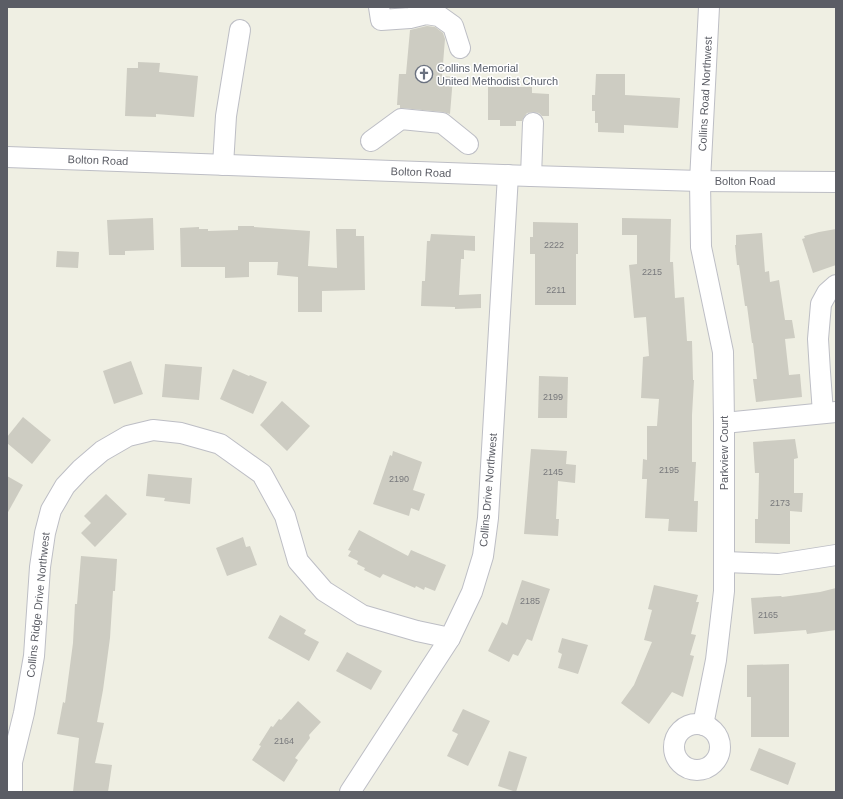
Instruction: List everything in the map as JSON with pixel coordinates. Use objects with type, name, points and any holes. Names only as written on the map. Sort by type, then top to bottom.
[{"type":"street","points":[[378,7],[381,20],[410,18],[426,14],[439,16],[453,26],[460,48]]},
{"type":"street","name":"Collins Road Northwest","points":[[700,181],[709,7]]},
{"type":"street","points":[[398,35],[410,18]]},
{"type":"street","points":[[223,165],[226,116],[240,30]]},
{"type":"street","points":[[370,170],[372,136],[401,120],[442,123],[468,136],[471,174]]},
{"type":"street","points":[[531,176],[533,123]]},
{"type":"street","name":"Bolton Road","points":[[7,157],[531,176],[700,181],[836,182]]},
{"type":"street","name":"Collins Drive Northwest","points":[[350,792],[450,638],[472,592],[483,556],[488,518],[508,175]]},
{"type":"street","name":"Parkview Court","points":[[700,181],[701,247],[722,352],[725,562],[724,592],[716,660],[703,725]]},
{"type":"street","points":[[724,423],[830,413],[820,372],[818,339],[822,304],[827,293],[836,285]]},
{"type":"street","name":"Collins Ridge Drive Northwest","points":[[12,792],[12,762],[24,713],[34,656],[40,567],[45,533],[52,510],[65,486],[81,469],[102,451],[128,436],[153,430],[181,433],[220,444],[262,474],[285,516],[298,561],[324,591],[362,615],[417,631],[450,638]]},
{"type":"street","points":[[725,562],[779,564],[836,555]]},
{"type":"building","name":"Collins Memorial United Methodist Church","points":[[427,26],[435,27],[443,33],[445,39],[442,76],[453,77],[450,114],[400,108],[400,105],[397,105],[399,74],[406,74],[410,30]]},
{"type":"building","points":[[138,62],[160,63],[159,72],[198,76],[194,117],[156,114],[156,117],[125,116],[127,68],[138,68]]},
{"type":"building","points":[[596,74],[625,74],[625,95],[680,98],[678,128],[624,125],[624,133],[598,132],[598,123],[595,123],[595,111],[592,111],[592,95],[595,95]]},
{"type":"building","points":[[488,87],[532,87],[532,93],[549,94],[549,116],[542,116],[539,113],[533,112],[527,113],[522,121],[516,121],[516,126],[500,126],[500,120],[488,120]]},
{"type":"building","points":[[153,218],[154,250],[125,251],[125,255],[109,255],[107,220]]},
{"type":"building","points":[[622,218],[671,219],[670,262],[673,262],[675,298],[684,297],[687,341],[692,341],[694,380],[692,462],[696,462],[694,501],[698,501],[697,532],[668,531],[669,519],[645,518],[647,479],[642,479],[643,459],[647,460],[647,426],[657,426],[659,399],[641,398],[643,357],[649,356],[646,317],[634,318],[629,265],[637,264],[637,235],[622,235]]},
{"type":"building","points":[[533,222],[578,223],[578,254],[576,254],[576,305],[535,305],[535,254],[530,254],[530,237],[533,237]]},
{"type":"building","points":[[238,226],[310,231],[308,266],[337,268],[336,229],[356,229],[356,236],[364,236],[365,290],[322,291],[322,312],[298,312],[298,277],[277,275],[278,262],[249,262],[249,277],[225,278],[225,267],[181,267],[180,228],[199,227],[199,229],[208,229],[208,231],[238,230]]},
{"type":"building","points":[[836,229],[836,265],[813,273],[802,239],[805,238],[804,236]]},
{"type":"building","points":[[762,233],[765,272],[769,271],[770,282],[779,280],[785,320],[792,320],[795,338],[785,339],[789,375],[800,374],[802,397],[756,402],[753,379],[757,379],[753,343],[747,306],[745,306],[739,265],[737,265],[735,245],[736,235]]},
{"type":"building","points":[[431,234],[475,236],[475,251],[464,250],[464,259],[461,259],[459,295],[481,294],[481,308],[455,309],[455,307],[421,306],[422,281],[425,281],[427,241],[430,241]]},
{"type":"building","points":[[57,251],[79,252],[78,268],[56,267]]},
{"type":"building","points":[[131,361],[143,394],[114,404],[103,371]]},
{"type":"building","points":[[165,364],[202,367],[199,400],[162,397]]},
{"type":"building","points":[[233,369],[267,382],[253,414],[220,399]]},
{"type":"building","points":[[539,376],[568,377],[567,418],[538,418]]},
{"type":"building","points":[[282,401],[310,426],[287,451],[260,425]]},
{"type":"building","points":[[23,417],[51,440],[32,464],[7,443],[7,437]]},
{"type":"building","points":[[795,439],[798,458],[794,459],[794,493],[803,493],[802,512],[790,511],[790,544],[755,543],[755,519],[758,519],[759,473],[755,473],[753,442]]},
{"type":"building","points":[[531,449],[567,451],[566,464],[576,465],[575,483],[558,481],[556,519],[559,519],[558,536],[524,534]]},
{"type":"building","points":[[393,451],[422,462],[413,490],[425,494],[419,511],[411,508],[409,516],[373,504],[390,455],[392,456]]},
{"type":"building","points":[[148,474],[192,478],[190,504],[164,501],[165,498],[146,496]]},
{"type":"building","points":[[7,476],[23,485],[7,514]]},
{"type":"building","points":[[106,494],[127,514],[95,547],[81,533],[91,523],[84,516]]},
{"type":"building","points":[[359,530],[408,556],[411,550],[446,565],[435,591],[425,587],[424,590],[416,586],[415,588],[383,574],[380,578],[364,570],[365,568],[357,564],[358,561],[348,556],[351,551],[348,550]]},
{"type":"building","points":[[243,537],[246,547],[250,546],[257,565],[227,576],[216,548]]},
{"type":"building","points":[[81,556],[117,559],[110,638],[97,722],[104,723],[95,763],[112,765],[108,792],[73,792],[79,738],[57,734],[63,702],[65,703],[73,643],[75,604],[77,604]]},
{"type":"building","points":[[522,580],[550,589],[532,641],[527,639],[518,656],[513,654],[509,662],[488,651],[502,622],[507,625]]},
{"type":"building","points":[[654,585],[698,595],[696,602],[699,602],[691,634],[696,635],[690,655],[694,656],[683,697],[672,692],[649,724],[621,703],[634,685],[652,642],[644,640],[652,610],[648,609]]},
{"type":"building","points":[[836,588],[836,630],[807,634],[806,630],[754,634],[751,598],[782,597],[820,592]]},
{"type":"building","points":[[280,615],[306,630],[304,634],[319,642],[309,661],[268,638]]},
{"type":"building","points":[[562,638],[588,645],[578,674],[558,668],[562,654],[558,652]]},
{"type":"building","points":[[347,652],[382,671],[371,690],[336,671]]},
{"type":"building","points":[[789,664],[789,737],[751,737],[751,697],[747,697],[747,665]]},
{"type":"building","points":[[298,701],[321,722],[309,735],[310,738],[295,758],[298,760],[284,782],[252,760],[261,746],[259,745],[271,726],[273,727],[279,719],[281,720]]},
{"type":"building","points":[[463,709],[490,721],[468,766],[447,756],[458,734],[452,731]]},
{"type":"building","points":[[759,748],[796,763],[788,785],[750,770]]},
{"type":"building","points":[[509,751],[527,757],[516,792],[498,786]]},
{"type":"place","name":"Collins Memorial United Methodist Church","points":[[424,74]]}]
